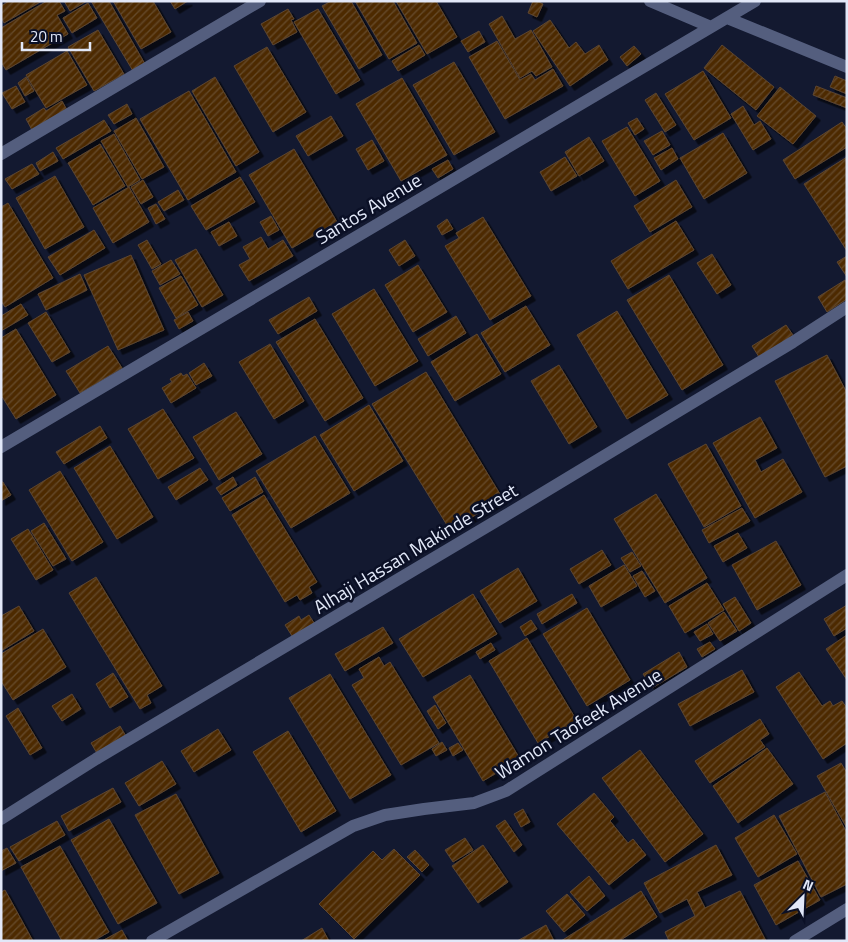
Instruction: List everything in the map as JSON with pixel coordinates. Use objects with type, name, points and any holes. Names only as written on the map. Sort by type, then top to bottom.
[{"type":"street","points":[[1,154],[260,1]]},
{"type":"street","points":[[650,1],[710,27]]},
{"type":"street","name":"Santos Avenue","points":[[1,447],[755,1]]},
{"type":"street","points":[[727,18],[847,67]]},
{"type":"street","name":"Alhaji Hassan Makinde Street","points":[[1,819],[96,759],[503,518],[793,342],[847,307]]},
{"type":"street","name":"Wamon Taofeek Avenue","points":[[152,941],[354,826],[385,815],[474,803],[506,791],[847,575]]},
{"type":"street","points":[[794,941],[847,909]]},
{"type":"building","points":[[9,1],[42,1],[4,23],[1,17],[1,6]]},
{"type":"building","points":[[47,1],[59,1],[65,11],[57,15],[68,34],[6,70],[1,62],[1,28]]},
{"type":"building","points":[[64,1],[87,1],[70,11]]},
{"type":"building","points":[[91,1],[109,1],[145,64],[133,71]]},
{"type":"building","points":[[113,1],[153,1],[171,32],[141,49]]},
{"type":"building","points":[[170,1],[188,1],[175,9]]},
{"type":"building","points":[[331,1],[351,1],[382,55],[359,69],[322,6]]},
{"type":"building","points":[[355,1],[393,1],[417,43],[389,59]]},
{"type":"building","points":[[396,1],[436,1],[457,37],[427,54]]},
{"type":"building","points":[[533,1],[543,4],[537,17],[528,13]]},
{"type":"building","points":[[88,3],[97,18],[72,33],[63,18]]},
{"type":"building","points":[[288,9],[294,19],[291,20],[297,32],[273,45],[261,24]]},
{"type":"building","points":[[318,9],[360,80],[336,94],[294,22]]},
{"type":"building","points":[[502,16],[515,39],[531,30],[552,67],[536,76],[532,71],[520,78],[489,24]]},
{"type":"building","points":[[550,20],[569,48],[576,42],[585,54],[599,45],[608,60],[570,86],[533,31]]},
{"type":"building","points":[[98,30],[124,74],[94,91],[68,47]]},
{"type":"building","points":[[479,31],[485,42],[468,52],[461,41]]},
{"type":"building","points":[[497,41],[520,80],[531,74],[535,80],[553,69],[563,86],[505,119],[469,57]]},
{"type":"building","points":[[419,45],[425,55],[398,71],[392,61]]},
{"type":"building","points":[[722,45],[774,87],[756,110],[704,68]]},
{"type":"building","points":[[634,46],[641,54],[627,66],[620,57]]},
{"type":"building","points":[[267,47],[306,112],[273,132],[234,66]]},
{"type":"building","points":[[67,51],[87,85],[46,108],[26,75]]},
{"type":"building","points":[[454,62],[495,132],[454,155],[413,85]]},
{"type":"building","points":[[703,71],[731,118],[694,140],[665,94]]},
{"type":"building","points":[[835,76],[847,81],[847,94],[830,87]]},
{"type":"building","points":[[26,77],[34,91],[25,96],[18,83]]},
{"type":"building","points":[[215,77],[259,152],[236,166],[192,91]]},
{"type":"building","points":[[402,78],[447,155],[401,181],[356,104]]},
{"type":"building","points":[[16,86],[25,102],[12,109],[2,93]]},
{"type":"building","points":[[816,86],[847,98],[847,108],[813,95]]},
{"type":"building","points":[[780,87],[816,116],[793,144],[757,116]]},
{"type":"building","points":[[189,91],[236,172],[188,200],[140,119]]},
{"type":"building","points":[[656,93],[676,125],[665,132],[645,100]]},
{"type":"building","points":[[62,101],[67,110],[32,130],[26,119],[44,108],[46,111]]},
{"type":"building","points":[[127,104],[132,114],[114,124],[108,115]]},
{"type":"building","points":[[743,106],[754,125],[760,121],[771,139],[753,150],[731,114]]},
{"type":"building","points":[[331,116],[343,136],[308,156],[296,136]]},
{"type":"building","points":[[136,118],[164,167],[142,179],[114,131]]},
{"type":"building","points":[[637,118],[644,129],[635,135],[628,123]]},
{"type":"building","points":[[104,120],[111,131],[63,159],[56,148]]},
{"type":"building","points":[[842,122],[847,129],[847,147],[795,179],[783,160]]},
{"type":"building","points":[[627,127],[660,181],[635,196],[602,141]]},
{"type":"building","points":[[662,131],[670,145],[653,155],[644,141]]},
{"type":"building","points":[[723,133],[747,173],[704,199],[680,158]]},
{"type":"building","points":[[114,134],[140,180],[128,187],[101,141]]},
{"type":"building","points":[[589,137],[604,161],[579,176],[565,152]]},
{"type":"building","points":[[372,140],[384,161],[368,170],[356,149]]},
{"type":"building","points":[[100,144],[125,186],[93,205],[68,163]]},
{"type":"building","points":[[672,148],[678,159],[661,170],[654,158]]},
{"type":"building","points":[[294,149],[337,222],[292,248],[249,175]]},
{"type":"building","points":[[53,152],[58,161],[40,171],[36,163]]},
{"type":"building","points":[[565,157],[577,176],[551,191],[540,172]]},
{"type":"building","points":[[847,157],[847,251],[804,184]]},
{"type":"building","points":[[448,160],[453,169],[438,178],[432,169]]},
{"type":"building","points":[[32,164],[39,174],[12,189],[5,179]]},
{"type":"building","points":[[55,176],[84,227],[45,249],[16,198]]},
{"type":"building","points":[[240,177],[255,202],[206,230],[191,206]]},
{"type":"building","points":[[143,180],[153,197],[141,204],[131,187]]},
{"type":"building","points":[[676,180],[692,207],[650,232],[634,206]]},
{"type":"building","points":[[129,187],[149,222],[113,243],[93,208]]},
{"type":"building","points":[[178,190],[184,200],[164,211],[158,202]]},
{"type":"building","points":[[8,203],[53,278],[5,307],[1,301],[1,207]]},
{"type":"building","points":[[156,204],[165,219],[156,224],[148,208]]},
{"type":"building","points":[[271,216],[279,230],[268,236],[260,222]]},
{"type":"building","points":[[483,217],[531,296],[490,320],[445,246],[459,238],[456,233]]},
{"type":"building","points":[[447,219],[453,229],[442,235],[437,226]]},
{"type":"building","points":[[676,221],[694,250],[628,289],[611,261]]},
{"type":"building","points":[[229,222],[237,236],[219,246],[211,232]]},
{"type":"building","points":[[94,230],[105,248],[60,275],[48,257]]},
{"type":"building","points":[[261,237],[268,249],[283,240],[293,256],[249,281],[239,265],[250,259],[243,247]]},
{"type":"building","points":[[147,240],[161,264],[152,269],[138,245]]},
{"type":"building","points":[[405,240],[415,256],[399,266],[389,250]]},
{"type":"building","points":[[196,249],[223,295],[202,307],[175,260]]},
{"type":"building","points":[[712,254],[731,285],[717,294],[697,263]]},
{"type":"building","points":[[131,255],[164,330],[118,350],[84,275]]},
{"type":"building","points":[[847,256],[847,277],[837,262]]},
{"type":"building","points":[[171,260],[180,274],[160,285],[152,271]]},
{"type":"building","points":[[418,265],[447,312],[413,332],[385,285]]},
{"type":"building","points":[[80,274],[87,290],[46,310],[38,294]]},
{"type":"building","points":[[669,275],[723,365],[682,390],[627,300]]},
{"type":"building","points":[[181,276],[198,305],[176,318],[159,288]]},
{"type":"building","points":[[845,280],[847,284],[847,299],[827,312],[818,297]]},
{"type":"building","points":[[374,289],[418,361],[375,386],[332,314]]},
{"type":"building","points":[[309,297],[317,311],[278,334],[269,320]]},
{"type":"building","points":[[21,304],[28,315],[1,331],[1,316]]},
{"type":"building","points":[[526,306],[550,345],[505,372],[481,333]]},
{"type":"building","points":[[617,311],[668,395],[627,419],[577,335]]},
{"type":"building","points":[[46,312],[70,352],[52,362],[28,323]]},
{"type":"building","points":[[188,312],[193,321],[179,329],[174,320]]},
{"type":"building","points":[[456,316],[466,333],[428,356],[418,339]]},
{"type":"building","points":[[315,319],[363,398],[325,421],[276,342]]},
{"type":"building","points":[[786,325],[795,338],[761,360],[752,346]]},
{"type":"building","points":[[16,329],[56,395],[16,419],[1,395],[1,338]]},
{"type":"building","points":[[477,334],[501,374],[455,401],[431,362]]},
{"type":"building","points":[[270,344],[304,401],[274,419],[239,362]]},
{"type":"building","points":[[108,346],[122,368],[80,393],[66,371]]},
{"type":"building","points":[[827,355],[847,393],[847,466],[825,477],[775,381]]},
{"type":"building","points":[[204,363],[212,376],[196,385],[189,373]]},
{"type":"building","points":[[559,365],[597,427],[569,444],[531,381]]},
{"type":"building","points":[[426,372],[503,499],[450,530],[372,404]]},
{"type":"building","points":[[181,373],[183,376],[187,374],[196,388],[171,403],[162,388],[172,382],[170,379]]},
{"type":"building","points":[[369,405],[403,461],[354,491],[320,435]]},
{"type":"building","points":[[163,409],[194,458],[158,479],[128,429]]},
{"type":"building","points":[[236,412],[262,454],[219,480],[193,437]]},
{"type":"building","points":[[760,417],[777,448],[755,460],[761,472],[783,459],[802,492],[755,518],[713,443]]},
{"type":"building","points":[[100,426],[107,438],[64,464],[56,452]]},
{"type":"building","points":[[315,436],[350,493],[291,528],[256,471]]},
{"type":"building","points":[[706,444],[741,506],[704,527],[668,464]]},
{"type":"building","points":[[110,446],[153,517],[117,539],[74,468]]},
{"type":"building","points":[[200,468],[208,480],[176,500],[168,487]]},
{"type":"building","points":[[60,471],[103,542],[72,561],[29,490]]},
{"type":"building","points":[[233,477],[237,485],[221,495],[216,488]]},
{"type":"building","points":[[255,477],[263,492],[230,511],[222,498]]},
{"type":"building","points":[[1,482],[3,482],[11,495],[1,501]]},
{"type":"building","points":[[656,494],[707,578],[665,603],[614,519]]},
{"type":"building","points":[[264,495],[317,582],[309,587],[312,593],[300,600],[297,595],[285,602],[232,515]]},
{"type":"building","points":[[742,508],[750,521],[709,543],[702,530]]},
{"type":"building","points":[[44,523],[66,559],[53,566],[31,531]]},
{"type":"building","points":[[28,529],[53,570],[36,580],[11,539]]},
{"type":"building","points":[[738,533],[747,548],[723,562],[714,546]]},
{"type":"building","points":[[776,541],[801,585],[757,610],[732,565]]},
{"type":"building","points":[[602,550],[611,565],[579,584],[570,569]]},
{"type":"building","points":[[632,552],[641,566],[630,572],[621,558]]},
{"type":"building","points":[[624,565],[637,586],[601,607],[589,586]]},
{"type":"building","points":[[518,568],[537,601],[500,623],[480,591]]},
{"type":"building","points":[[642,571],[655,591],[645,597],[633,576]]},
{"type":"building","points":[[96,577],[162,686],[147,695],[151,703],[140,709],[69,593]]},
{"type":"building","points":[[707,583],[724,610],[685,633],[669,606]]},
{"type":"building","points":[[473,594],[497,634],[423,677],[399,639]]},
{"type":"building","points":[[572,594],[577,603],[542,624],[537,614]]},
{"type":"building","points":[[735,597],[751,623],[739,631],[723,604]]},
{"type":"building","points":[[847,605],[847,628],[834,636],[824,619]]},
{"type":"building","points":[[19,606],[34,631],[1,651],[1,616]]},
{"type":"building","points":[[587,608],[630,680],[587,706],[543,634]]},
{"type":"building","points":[[724,612],[737,631],[720,641],[708,623]]},
{"type":"building","points":[[309,615],[316,626],[294,639],[285,625],[299,616],[301,620]]},
{"type":"building","points":[[531,620],[537,629],[525,636],[520,627]]},
{"type":"building","points":[[707,624],[713,634],[700,641],[694,632]]},
{"type":"building","points":[[383,627],[393,643],[345,671],[335,654]]},
{"type":"building","points":[[43,629],[66,667],[13,700],[1,681],[1,654]]},
{"type":"building","points":[[847,635],[847,680],[826,649]]},
{"type":"building","points":[[527,638],[577,721],[538,743],[489,661]]},
{"type":"building","points":[[710,642],[715,649],[702,657],[697,649]]},
{"type":"building","points":[[491,643],[495,650],[480,659],[476,652]]},
{"type":"building","points":[[679,652],[687,667],[652,688],[643,674]]},
{"type":"building","points":[[379,657],[384,666],[390,662],[439,743],[401,765],[352,685],[364,678],[359,669]]},
{"type":"building","points":[[742,670],[754,692],[690,726],[678,704]]},
{"type":"building","points":[[799,672],[822,706],[830,701],[833,706],[842,701],[847,708],[847,743],[823,759],[776,687]]},
{"type":"building","points":[[113,673],[128,697],[110,708],[96,684]]},
{"type":"building","points":[[330,674],[391,775],[350,799],[289,698]]},
{"type":"building","points":[[470,675],[520,759],[483,781],[433,697]]},
{"type":"building","points":[[72,694],[81,709],[62,721],[52,706]]},
{"type":"building","points":[[435,705],[446,723],[438,729],[427,711]]},
{"type":"building","points":[[18,708],[42,748],[30,755],[6,716]]},
{"type":"building","points":[[760,719],[769,734],[760,740],[765,747],[710,783],[695,761]]},
{"type":"building","points":[[120,726],[127,738],[98,755],[91,743]]},
{"type":"building","points":[[218,729],[231,750],[194,772],[181,751]]},
{"type":"building","points":[[288,731],[336,811],[301,832],[253,752]]},
{"type":"building","points":[[442,742],[447,750],[436,756],[432,749]]},
{"type":"building","points":[[458,743],[463,750],[453,756],[449,748]]},
{"type":"building","points":[[767,748],[793,784],[738,823],[713,786]]},
{"type":"building","points":[[640,750],[703,834],[665,862],[602,778]]},
{"type":"building","points":[[162,761],[176,784],[139,806],[125,783]]},
{"type":"building","points":[[841,763],[847,773],[847,828],[817,776]]},
{"type":"building","points":[[113,788],[121,802],[69,831],[61,816]]},
{"type":"building","points":[[825,792],[847,833],[847,884],[821,897],[779,816]]},
{"type":"building","points":[[594,793],[614,817],[610,821],[628,843],[633,839],[646,855],[609,885],[557,824]]},
{"type":"building","points":[[176,794],[219,873],[179,894],[135,815]]},
{"type":"building","points":[[523,809],[530,822],[521,827],[514,814]]},
{"type":"building","points":[[774,815],[797,854],[758,877],[735,838]]},
{"type":"building","points":[[109,819],[157,903],[118,924],[71,840]]},
{"type":"building","points":[[505,820],[522,845],[514,852],[496,826]]},
{"type":"building","points":[[57,821],[65,835],[19,861],[10,847]]},
{"type":"building","points":[[465,838],[473,850],[453,862],[445,850]]},
{"type":"building","points":[[483,845],[508,882],[478,903],[452,866]]},
{"type":"building","points":[[716,845],[732,875],[697,892],[705,908],[740,891],[766,941],[669,941],[665,932],[695,916],[687,899],[660,913],[644,883]]},
{"type":"building","points":[[60,846],[109,932],[93,941],[62,941],[21,867]]},
{"type":"building","points":[[7,848],[16,863],[1,871],[1,851]]},
{"type":"building","points":[[394,849],[420,875],[354,939],[319,904],[373,851],[382,860]]},
{"type":"building","points":[[415,850],[429,865],[422,872],[407,857]]},
{"type":"building","points":[[798,861],[820,900],[776,925],[754,885]]},
{"type":"building","points":[[589,876],[605,896],[587,911],[570,892]]},
{"type":"building","points":[[5,890],[33,941],[1,941],[1,892]]},
{"type":"building","points":[[641,891],[657,917],[619,941],[561,941]]},
{"type":"building","points":[[567,894],[585,915],[564,932],[546,911]]},
{"type":"building","points":[[546,925],[554,941],[517,941]]},
{"type":"building","points":[[322,928],[329,941],[301,941]]},
{"type":"building","points":[[122,930],[128,941],[102,941]]}]
